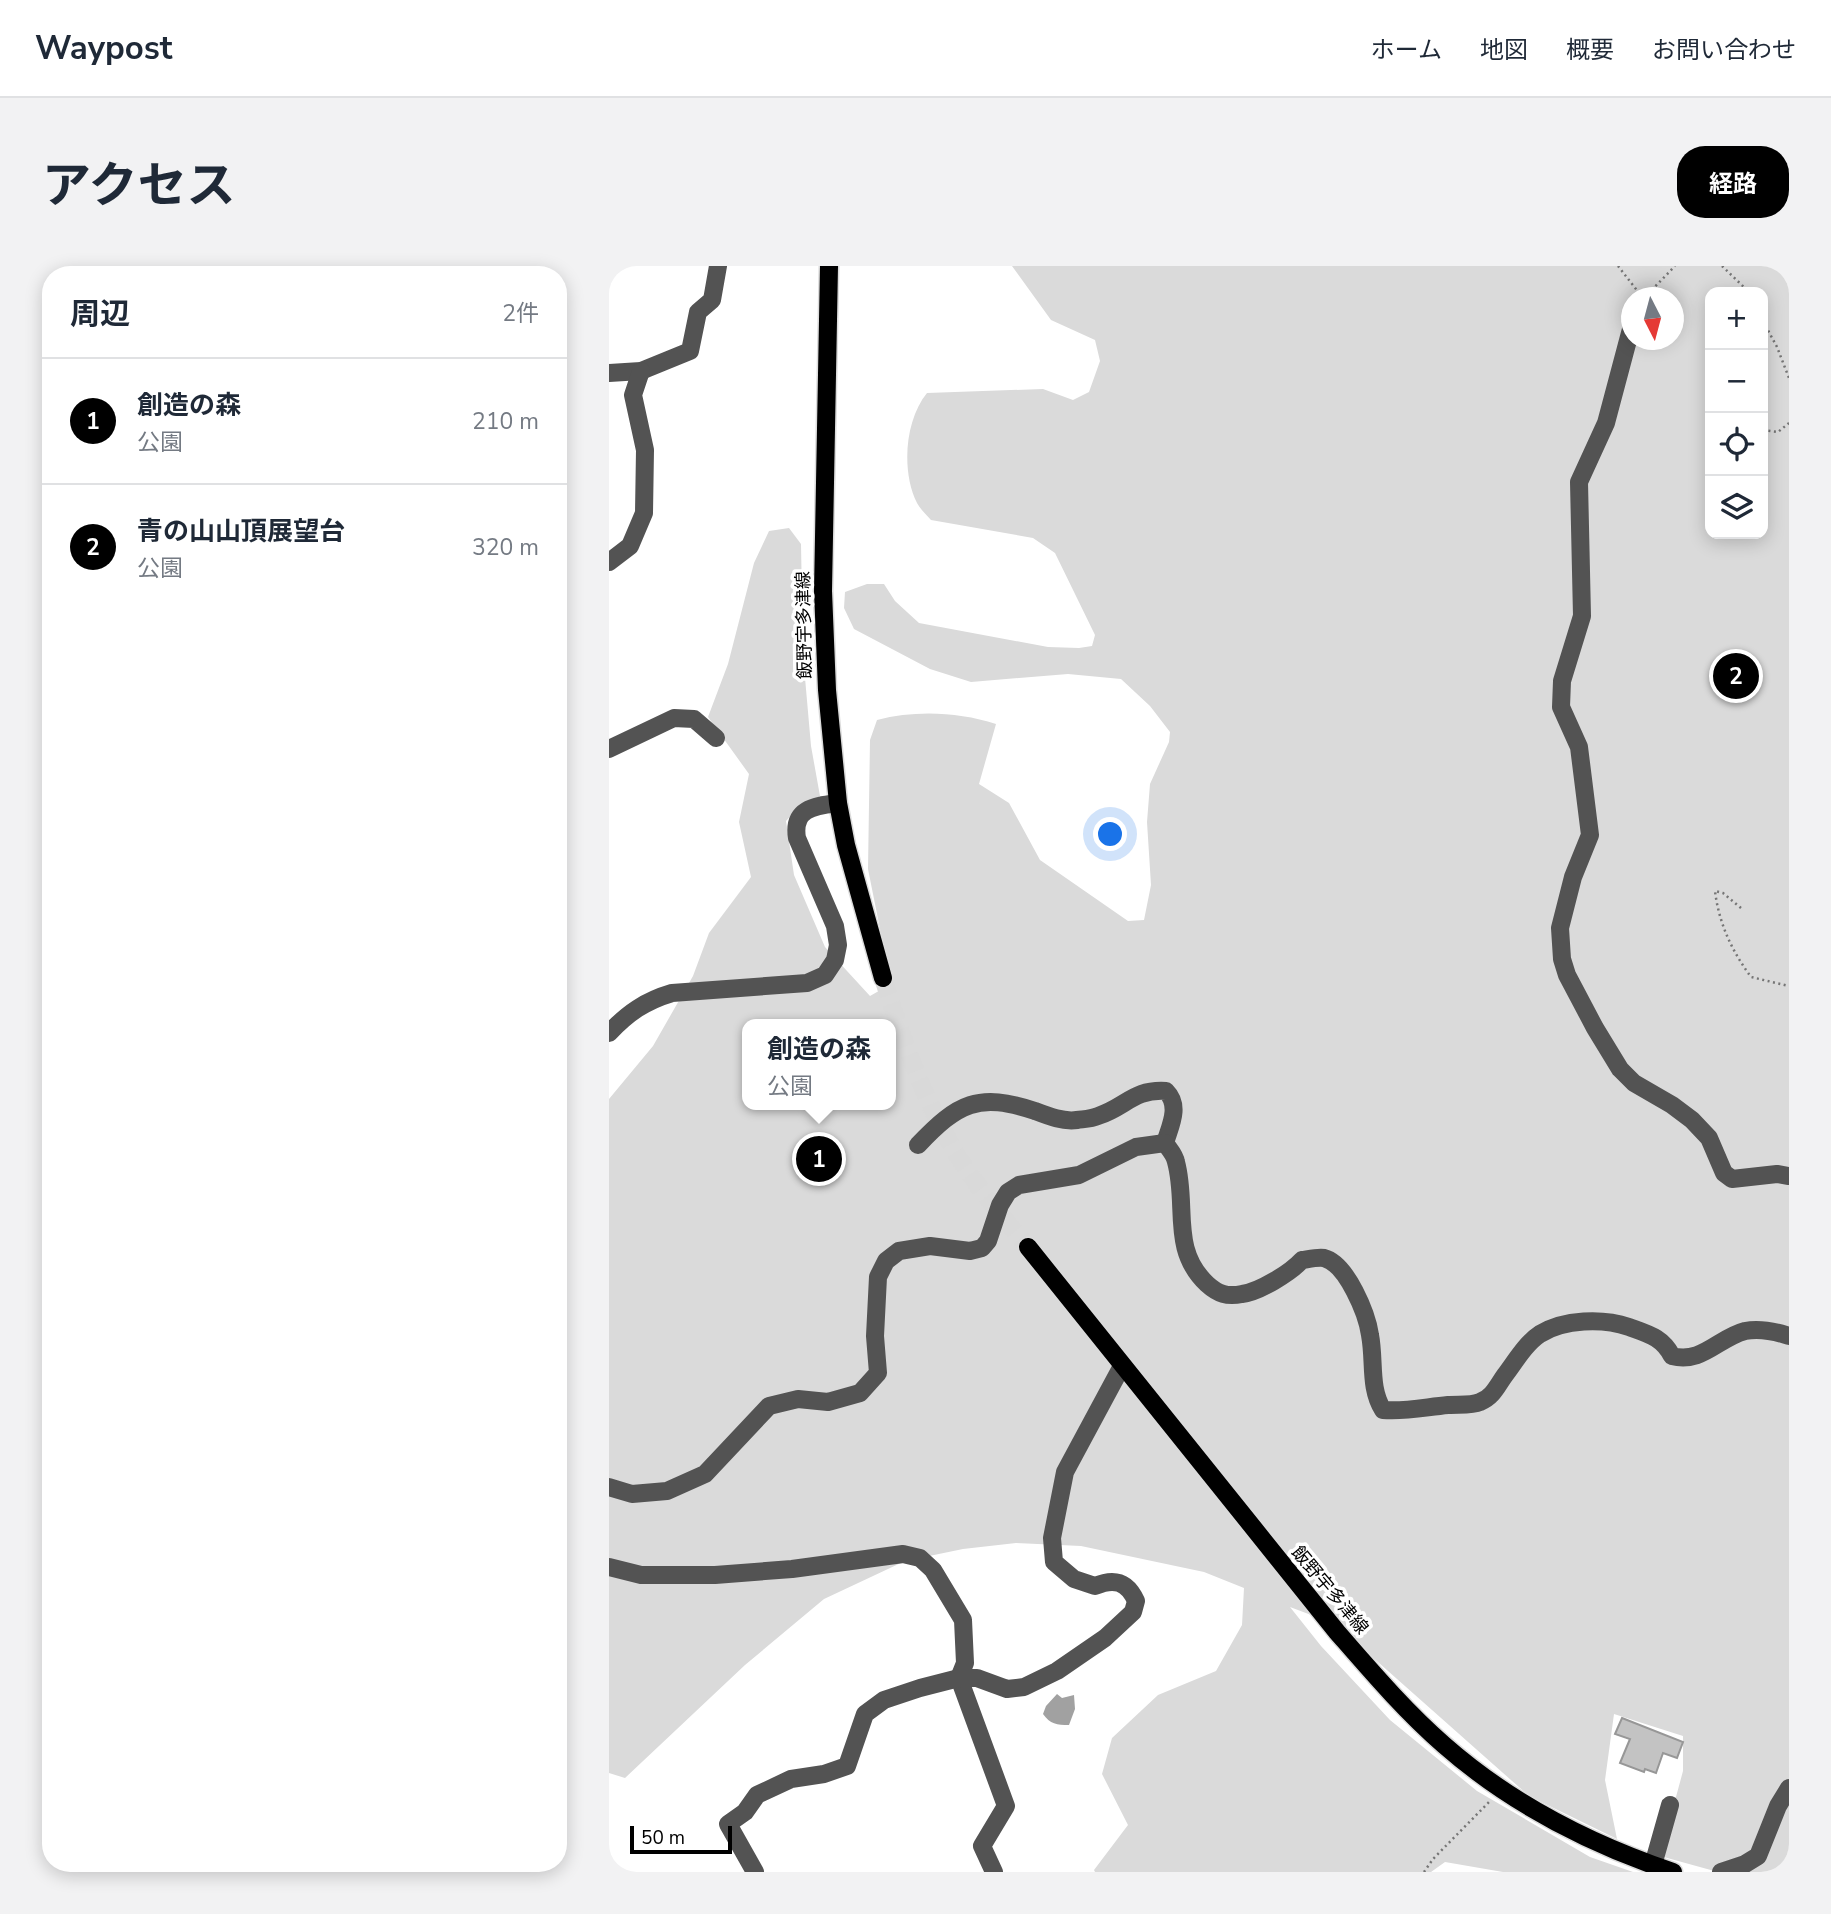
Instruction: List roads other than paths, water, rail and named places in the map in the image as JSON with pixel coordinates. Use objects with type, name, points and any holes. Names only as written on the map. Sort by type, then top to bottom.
[{"type":"main road","name":"飯野宇多津線","points":[[829,266],[823,591],[827,690],[838,803],[854,877],[883,978]]},
{"type":"main road","name":"飯野宇多津線","points":[[1028,1247],[1336,1632],[1445,1746],[1501,1788],[1553,1821],[1622,1854],[1673,1872]]},
{"type":"street","points":[[609,373],[641,371],[690,351],[698,312],[712,300],[717,266]]},
{"type":"street","points":[[1626,350],[1606,423],[1580,482],[1582,616],[1562,681],[1561,707],[1579,747],[1590,835],[1573,877],[1560,928],[1562,959],[1572,986],[1620,1069],[1634,1083],[1692,1120],[1709,1139],[1724,1174],[1732,1179],[1789,1175]]},
{"type":"street","points":[[609,562],[630,546],[644,513],[645,450],[633,395],[641,371]]},
{"type":"street","points":[[609,749],[674,718],[694,719],[716,738]]},
{"type":"street","points":[[609,1033],[627,1014],[654,999],[672,993],[807,983],[825,975],[835,960],[838,945],[835,926],[797,838],[795,826],[800,815],[812,807],[838,803]]},
{"type":"street","points":[[918,1145],[940,1122],[957,1110],[978,1101],[1001,1101],[1070,1121],[1096,1117],[1148,1090],[1166,1091],[1175,1106],[1165,1143],[1176,1161],[1184,1243],[1195,1273],[1227,1297],[1249,1293],[1294,1268],[1302,1260],[1323,1258],[1338,1265],[1349,1278],[1370,1333],[1376,1399],[1383,1410],[1398,1412],[1479,1403],[1494,1393],[1527,1346],[1539,1335],[1559,1326],[1596,1322],[1619,1324],[1656,1336],[1665,1343],[1672,1356],[1684,1359],[1697,1356],[1743,1332],[1762,1329],[1789,1336]]},
{"type":"street","points":[[609,1493],[667,1491],[705,1474],[769,1406],[798,1399],[828,1402],[860,1393],[878,1373],[875,1336],[878,1277],[886,1261],[899,1251],[930,1247],[970,1251],[982,1248],[988,1241],[1000,1205],[1008,1192],[1019,1185],[1079,1175],[1136,1147],[1165,1143]]},
{"type":"street","points":[[755,1872],[728,1824],[745,1812],[757,1795],[791,1779],[824,1774],[846,1766],[865,1714],[884,1700],[959,1678],[977,1678],[1007,1689],[1024,1687],[1056,1671],[1105,1638],[1133,1612],[1136,1601],[1132,1592],[1119,1581],[1108,1581],[1095,1586],[1074,1579],[1054,1562],[1052,1538],[1065,1472],[1122,1366]]},
{"type":"street","points":[[609,1487],[632,1494]]},
{"type":"street","points":[[609,1567],[641,1575],[715,1575],[792,1569],[903,1554],[920,1558],[933,1570],[963,1620],[965,1663],[959,1678],[1006,1806],[982,1846],[993,1872]]},
{"type":"street","points":[[1721,1872],[1745,1864],[1758,1856],[1777,1806],[1789,1788]]},
{"type":"street","points":[[1653,1865],[1670,1805]]},
{"type":"tunnel","points":[[883,978],[918,1077],[953,1149],[994,1207],[1028,1247]]},
{"type":"place","name":"青の山山頂展望台","points":[[1736,676]]},
{"type":"place","name":"創造の森","points":[[819,1159]]}]
